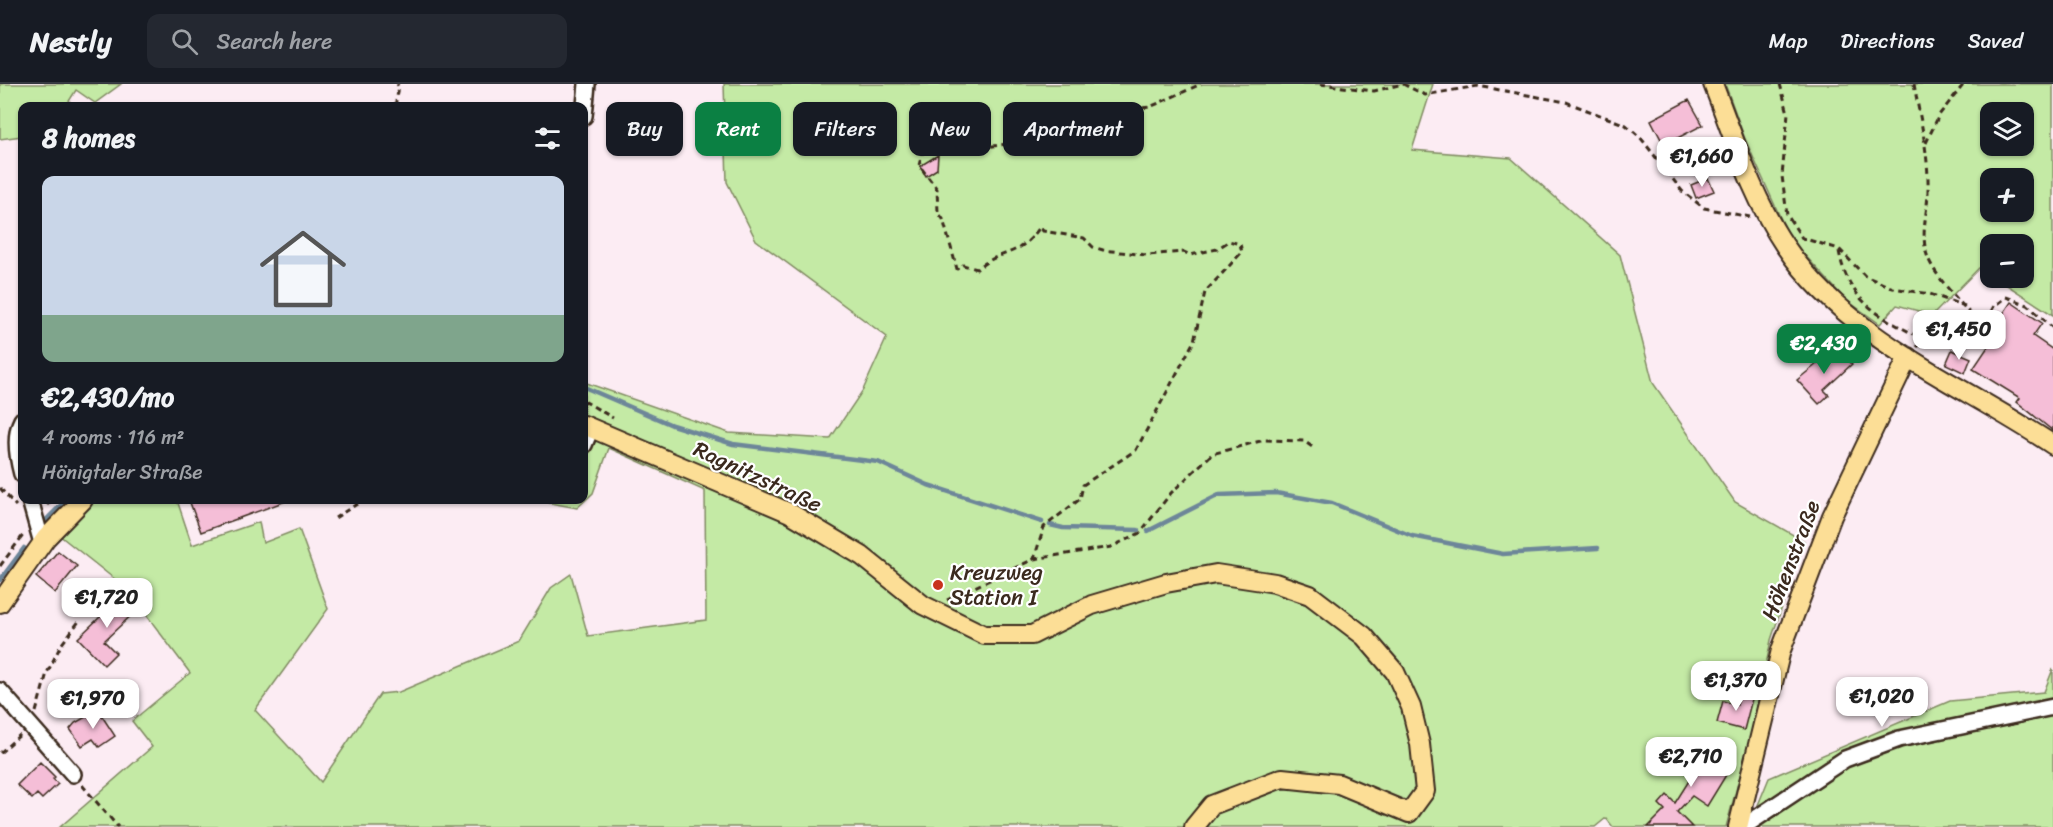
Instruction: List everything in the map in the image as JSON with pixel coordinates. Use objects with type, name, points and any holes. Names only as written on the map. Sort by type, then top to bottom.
[{"type":"main road","points":[[1713,84],[1754,187],[1784,245],[1807,275],[1843,311],[1908,357],[2053,445]]},
{"type":"main road","name":"Höhenstraße","points":[[1738,827],[1781,650],[1832,516],[1908,357]]},
{"type":"main road","name":"Ragnitzstraße","points":[[588,433],[790,513],[862,556],[923,605],[984,635],[1032,635],[1092,605],[1166,583],[1216,574],[1275,583],[1310,596],[1364,636],[1395,672],[1411,707],[1420,744],[1425,791],[1409,813],[1339,784],[1282,778],[1212,805],[1194,827]]},
{"type":"main road","points":[[0,603],[42,543],[79,504]]},
{"type":"street","points":[[585,102],[587,84]]},
{"type":"street","points":[[31,504],[42,543]]},
{"type":"street","points":[[0,691],[73,774]]},
{"type":"street","points":[[1743,827],[1845,759],[1899,740],[2053,707]]},
{"type":"path","points":[[396,102],[398,84]]},
{"type":"path","points":[[1034,559],[1048,523],[1080,499],[1083,485],[1136,450],[1194,341],[1205,292],[1242,252],[1240,244],[1228,241],[1217,249],[1190,255],[1184,252],[1146,255],[1102,250],[1093,247],[1084,238],[1043,231],[1040,227],[1029,243],[1010,254],[993,257],[977,269],[963,265],[957,269],[943,219],[938,212],[936,189],[919,165],[929,130],[941,123],[949,124],[986,147],[1048,138],[1121,110],[1150,107],[1201,84]]},
{"type":"path","points":[[1320,84],[1374,91],[1403,84],[1425,95],[1478,86],[1566,102],[1626,125],[1640,137],[1682,191],[1704,208],[1758,219]]},
{"type":"path","points":[[1780,84],[1788,113],[1782,176],[1787,215],[1802,238],[1839,249],[1865,276],[1893,288],[1930,294],[1965,306]]},
{"type":"path","points":[[1914,84],[1925,145],[1928,190],[1924,236],[1927,256],[1942,279],[1983,329]]},
{"type":"path","points":[[1925,145],[1939,115],[1964,84]]},
{"type":"path","points":[[1839,249],[1843,273],[1865,306],[1924,339],[1977,339],[1994,306],[2006,297],[2028,305],[2053,328]]},
{"type":"path","points":[[1908,357],[1924,339]]},
{"type":"path","points":[[943,602],[1034,559],[1111,547],[1140,533],[1172,494],[1212,454],[1264,440],[1304,441],[1315,449]]},
{"type":"path","points":[[335,518],[357,504]]},
{"type":"path","points":[[0,753],[30,724],[38,709],[47,673],[61,645],[80,620]]},
{"type":"path","points":[[73,774],[118,827]]},
{"type":"green space","points":[[0,84],[121,84],[96,102],[76,90],[68,102],[18,102],[18,137],[0,139]]},
{"type":"green space","points":[[724,84],[1433,84],[1412,150],[1511,158],[1620,255],[1653,383],[1735,502],[1804,541],[1771,640],[1753,728],[1726,827],[1613,827],[1606,818],[1595,827],[60,827],[152,747],[132,721],[190,673],[127,589],[59,535],[92,504],[178,504],[192,545],[259,522],[263,543],[299,529],[328,609],[255,710],[321,782],[380,694],[399,692],[519,641],[551,588],[571,574],[588,636],[706,620],[705,491],[609,448],[593,493],[588,498],[588,383],[729,433],[830,439],[863,390],[887,337],[756,240],[727,182],[726,156],[781,156],[781,102],[725,102]]},
{"type":"green space","points":[[1725,84],[2053,84],[2053,315],[2011,288],[2034,288],[2034,234],[1980,234],[1980,269],[1933,315],[1897,305],[1880,324],[1845,299],[1790,239],[1745,139]]},
{"type":"green space","points":[[556,504],[581,504],[577,508]]},
{"type":"green space","points":[[2053,669],[2053,827],[1749,827],[1769,778],[1950,701],[2044,692]]},
{"type":"building","points":[[1689,100],[1703,125],[1664,145],[1651,120]]},
{"type":"building","points":[[938,156],[937,169],[926,176],[920,166]]},
{"type":"building","points":[[1708,178],[1714,191],[1696,198],[1691,185]]},
{"type":"building","points":[[2011,302],[2042,323],[2033,336],[2053,350],[2053,431],[2017,402],[2020,398],[1973,369],[2002,326],[1997,323]]},
{"type":"building","points":[[1837,348],[1852,364],[1824,390],[1829,395],[1819,404],[1797,380]]},
{"type":"building","points":[[1952,350],[1971,358],[1965,373],[1946,364]]},
{"type":"building","points":[[190,504],[278,504],[201,532]]},
{"type":"building","points":[[58,551],[77,566],[55,593],[36,577]]},
{"type":"building","points":[[123,595],[138,609],[104,641],[116,653],[104,665],[78,638]]},
{"type":"building","points":[[1740,692],[1753,695],[1744,730],[1717,723],[1723,701],[1737,705]]},
{"type":"building","points":[[98,710],[115,736],[99,747],[93,739],[82,746],[70,729],[75,723]]},
{"type":"building","points":[[1691,740],[1711,753],[1705,762],[1726,775],[1707,806],[1692,796],[1677,812],[1692,827],[1648,827],[1665,810],[1659,804],[1667,795],[1675,803],[1699,765],[1682,754]]},
{"type":"building","points":[[40,762],[55,777],[53,779],[58,784],[42,799],[37,794],[32,799],[17,785]]},
{"type":"waterway","points":[[588,389],[672,425],[733,444],[878,462],[928,485],[1042,522]]},
{"type":"waterway","points":[[1148,531],[1219,495],[1276,493],[1332,503],[1412,536],[1503,554],[1598,548]]},
{"type":"waterway","points":[[45,521],[62,504]]},
{"type":"waterway","points":[[1050,525],[1063,528],[1138,530]]},
{"type":"waterway","points":[[0,580],[24,548]]},
{"type":"place","name":"Kreuzweg Station I","points":[[938,585]]}]
